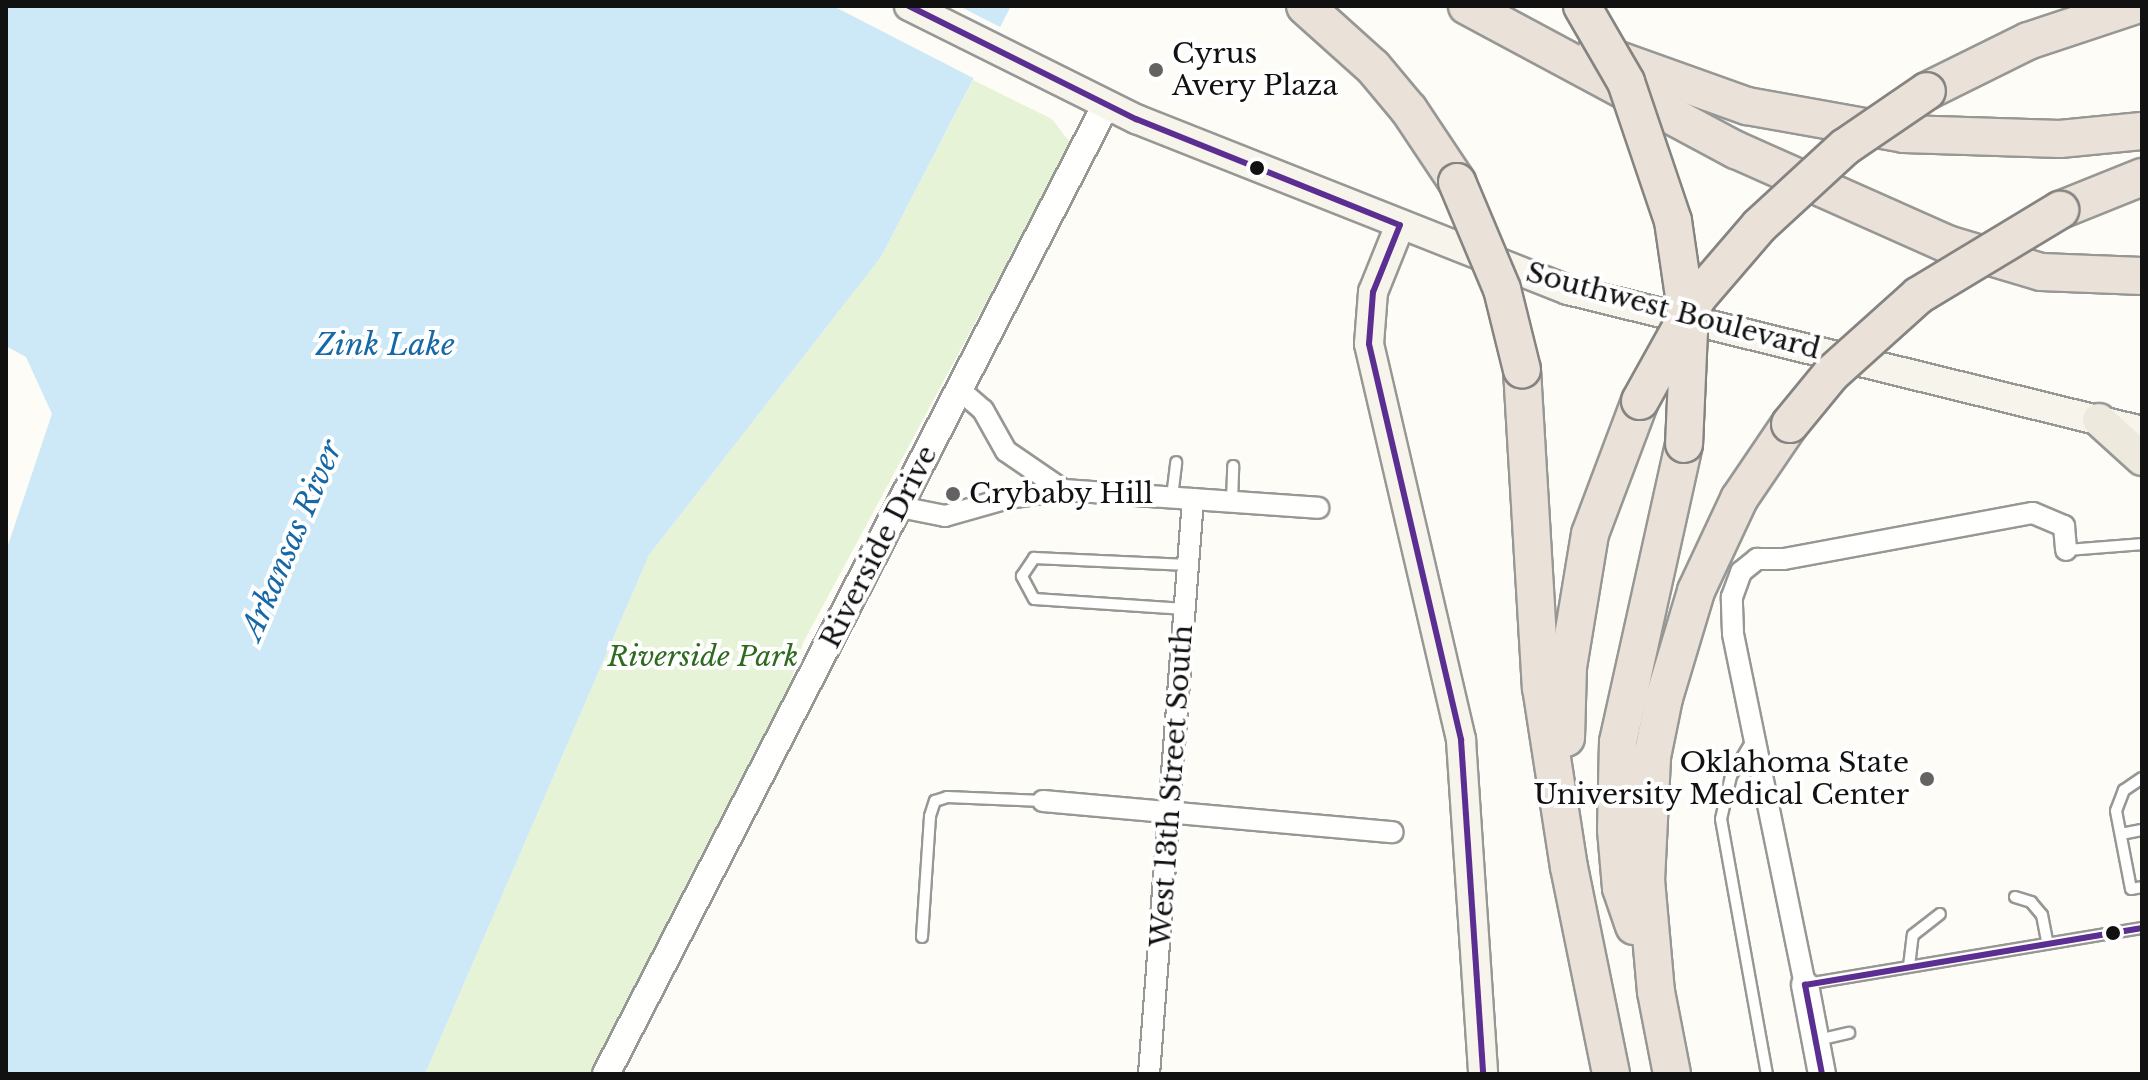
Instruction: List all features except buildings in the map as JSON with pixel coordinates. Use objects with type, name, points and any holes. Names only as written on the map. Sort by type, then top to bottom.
[{"type":"highway","points":[[1305,6],[1373,67],[1409,110],[1457,182],[1502,289],[1522,370],[1541,687],[1569,867],[1611,1074]]},
{"type":"highway","points":[[1467,6],[1736,150],[1947,244],[2041,272],[2142,276]]},
{"type":"highway","points":[[1492,6],[1665,80],[1815,121],[1904,134],[1999,140],[2142,131]]},
{"type":"highway","points":[[1582,6],[1626,82],[1673,221],[1689,331],[1684,444],[1627,688],[1615,785],[1621,888],[1656,992]]},
{"type":"highway","points":[[1569,867],[1566,714],[1575,614],[1590,534],[1640,401],[1698,297],[1759,226],[1836,154],[1927,91],[1978,63],[2133,6]]},
{"type":"highway","points":[[1672,1074],[1656,992],[1646,881],[1648,797],[1664,698],[1715,547],[1790,424],[1831,374],[1919,295],[2060,210],[2142,177]]},
{"type":"main road","name":"Southwest Boulevard","points":[[909,6],[1106,105],[1568,290],[2142,431]]},
{"type":"main road","points":[[1400,225],[1373,292],[1369,344],[1461,740],[1483,1074]]},
{"type":"main road","points":[[2099,420],[2142,459]]},
{"type":"street","name":"Riverside Drive","points":[[606,1074],[1106,105]]},
{"type":"street","points":[[961,391],[983,410],[1006,451],[1063,490]]},
{"type":"street","points":[[900,507],[945,516],[1063,490],[1318,508]]},
{"type":"street","name":"West 13th Street South","points":[[1149,1074],[1188,565],[1183,498]]},
{"type":"street","points":[[1822,1074],[1733,633],[1732,597],[1741,572],[1757,559],[1784,559],[2033,513],[2064,526],[2066,550]]},
{"type":"street","points":[[1043,801],[1171,815],[1393,832]]},
{"type":"lane","points":[[1176,462],[1183,498]]},
{"type":"lane","points":[[1232,502],[1233,466]]},
{"type":"lane","points":[[2066,550],[2142,544]]},
{"type":"lane","points":[[1185,609],[1034,599],[1022,576],[1034,558],[1188,565]]},
{"type":"lane","points":[[1754,737],[1731,776],[1721,819],[1767,1074]]},
{"type":"lane","points":[[2142,778],[2124,790],[2116,811],[2131,889],[2142,887]]},
{"type":"lane","points":[[922,937],[930,816],[935,801],[947,797],[1043,801]]},
{"type":"lane","points":[[2121,834],[2142,830]]},
{"type":"lane","points":[[2015,897],[2031,902],[2042,915],[2047,941]]},
{"type":"lane","points":[[1909,966],[1913,935],[1940,914]]},
{"type":"lane","points":[[1805,985],[2047,941],[2142,928]]},
{"type":"lane","points":[[1816,1041],[1849,1033]]},
{"type":"green space","name":"Riverside Park","points":[[973,80],[1052,119],[1071,144],[803,643],[789,687],[590,1074],[425,1074],[649,555],[881,257]]},
{"type":"water","name":"Zink Lake","points":[[6,6],[1011,6],[881,257],[649,555],[425,1074],[6,1074],[6,551],[52,414],[26,357],[6,346]]},
{"type":"pier","points":[[833,6],[959,6],[1004,29],[977,80]]},
{"type":"transit line","points":[[909,6],[1136,119],[1400,225],[1373,292],[1369,344],[1461,740],[1483,1074]]},
{"type":"transit line","points":[[1822,1074],[1805,985],[2142,928]]},
{"type":"place","name":"Cyrus Avery Plaza","points":[[1156,70]]},
{"type":"place","name":"Crybaby Hill","points":[[953,494]]},
{"type":"place","name":"Oklahoma State University Medical Center","points":[[1927,779]]},
{"type":"water label","name":"Arkansas River","points":[[292,540]]}]
